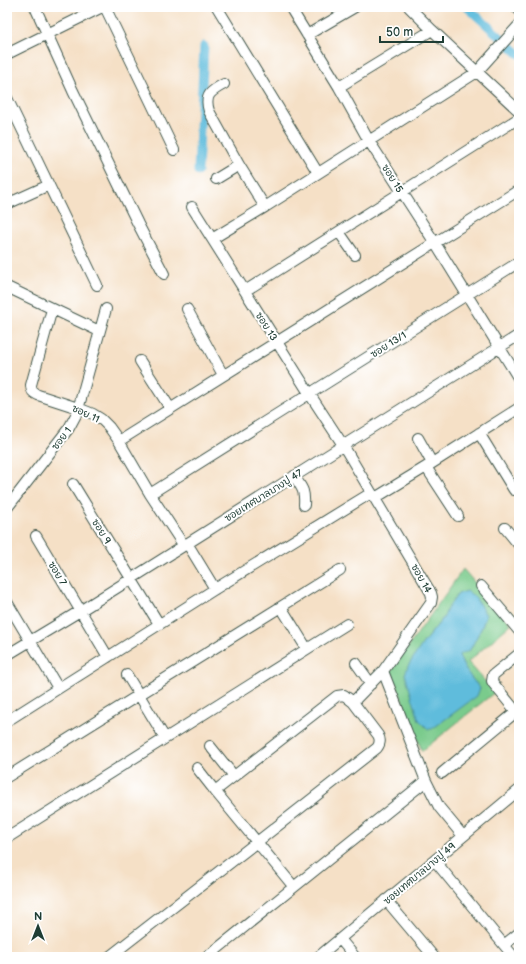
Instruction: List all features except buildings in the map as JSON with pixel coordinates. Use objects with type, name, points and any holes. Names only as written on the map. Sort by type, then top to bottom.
[{"type":"street","points":[[35,7],[73,91],[164,274]]},
{"type":"street","points":[[7,54],[103,7],[174,150]]},
{"type":"street","points":[[217,7],[318,173]]},
{"type":"street","name":"ซอย 15","points":[[290,7],[339,87],[369,140],[519,378]]},
{"type":"street","points":[[307,35],[355,7]]},
{"type":"street","points":[[409,7],[519,111]]},
{"type":"street","points":[[516,7],[519,10]]},
{"type":"street","points":[[212,239],[477,72],[519,25]]},
{"type":"street","points":[[339,87],[432,30]]},
{"type":"street","points":[[224,84],[211,92],[207,99],[209,111],[239,165],[265,207]]},
{"type":"street","points":[[7,98],[97,285]]},
{"type":"street","points":[[245,291],[519,118]]},
{"type":"street","points":[[216,179],[239,165]]},
{"type":"street","points":[[7,204],[49,185]]},
{"type":"street","points":[[119,441],[519,190]]},
{"type":"street","name":"ซอย 13","points":[[192,207],[309,394],[343,445]]},
{"type":"street","points":[[339,232],[355,255]]},
{"type":"street","name":"ซอย 13/1","points":[[150,494],[519,262]]},
{"type":"street","points":[[7,287],[99,331]]},
{"type":"street","name":"ซอย 11","points":[[52,309],[31,384],[32,390],[38,395],[93,414],[109,427],[119,441],[150,494],[215,589]]},
{"type":"street","name":"ซอย 1","points":[[7,508],[74,420],[106,309]]},
{"type":"street","points":[[186,309],[223,375]]},
{"type":"street","name":"ซอยเทศบาลบางปู 47","points":[[7,655],[80,611],[519,334]]},
{"type":"street","points":[[140,361],[170,408]]},
{"type":"street","points":[[7,721],[215,589],[373,495],[429,465],[519,408]]},
{"type":"street","points":[[479,433],[514,490]]},
{"type":"street","points":[[418,438],[429,465],[458,516]]},
{"type":"street","name":"ซอย 14","points":[[343,445],[429,588],[432,597],[431,603],[383,671],[353,702]]},
{"type":"street","points":[[294,476],[303,489],[304,505]]},
{"type":"street","name":"ซอย 9","points":[[73,484],[159,624]]},
{"type":"street","points":[[505,528],[519,545]]},
{"type":"street","name":"ซอย 7","points":[[36,536],[108,657]]},
{"type":"street","points":[[7,777],[340,570]]},
{"type":"street","points":[[481,586],[519,631]]},
{"type":"street","points":[[7,602],[58,688]]},
{"type":"street","points":[[281,607],[307,649]]},
{"type":"street","points":[[7,838],[347,624]]},
{"type":"street","points":[[442,773],[517,714],[493,683],[492,678],[493,675],[519,654]]},
{"type":"street","points":[[356,663],[370,684]]},
{"type":"street","points":[[383,671],[426,781],[439,807],[463,836]]},
{"type":"street","points":[[127,675],[164,738]]},
{"type":"street","points":[[109,957],[371,753],[379,745],[380,739],[353,702],[344,695],[337,696],[215,791]]},
{"type":"street","points":[[210,746],[234,776]]},
{"type":"street","points":[[198,768],[215,791],[294,887]]},
{"type":"street","points":[[207,957],[426,781]]},
{"type":"street","name":"ซอยเทศบาลบางปู 49","points":[[318,957],[519,790]]},
{"type":"street","points":[[435,861],[514,957]]},
{"type":"street","points":[[386,900],[434,957]]},
{"type":"street","points":[[504,945],[519,933]]},
{"type":"street","points":[[340,939],[355,957]]},
{"type":"green space","points":[[463,569],[511,624],[468,662],[495,692],[422,751],[391,671]],"holes":[[[486,615],[477,636],[459,655],[468,673],[480,688],[423,643],[444,617]]]},
{"type":"water","points":[[467,591],[475,597],[486,615],[482,627],[470,650],[459,655],[468,673],[480,688],[477,696],[432,729],[428,729],[419,720],[405,674],[408,666],[423,643],[444,617],[447,609],[458,594]]},
{"type":"waterway","points":[[467,7],[519,54]]},
{"type":"waterway","points":[[198,171],[204,46]]}]
